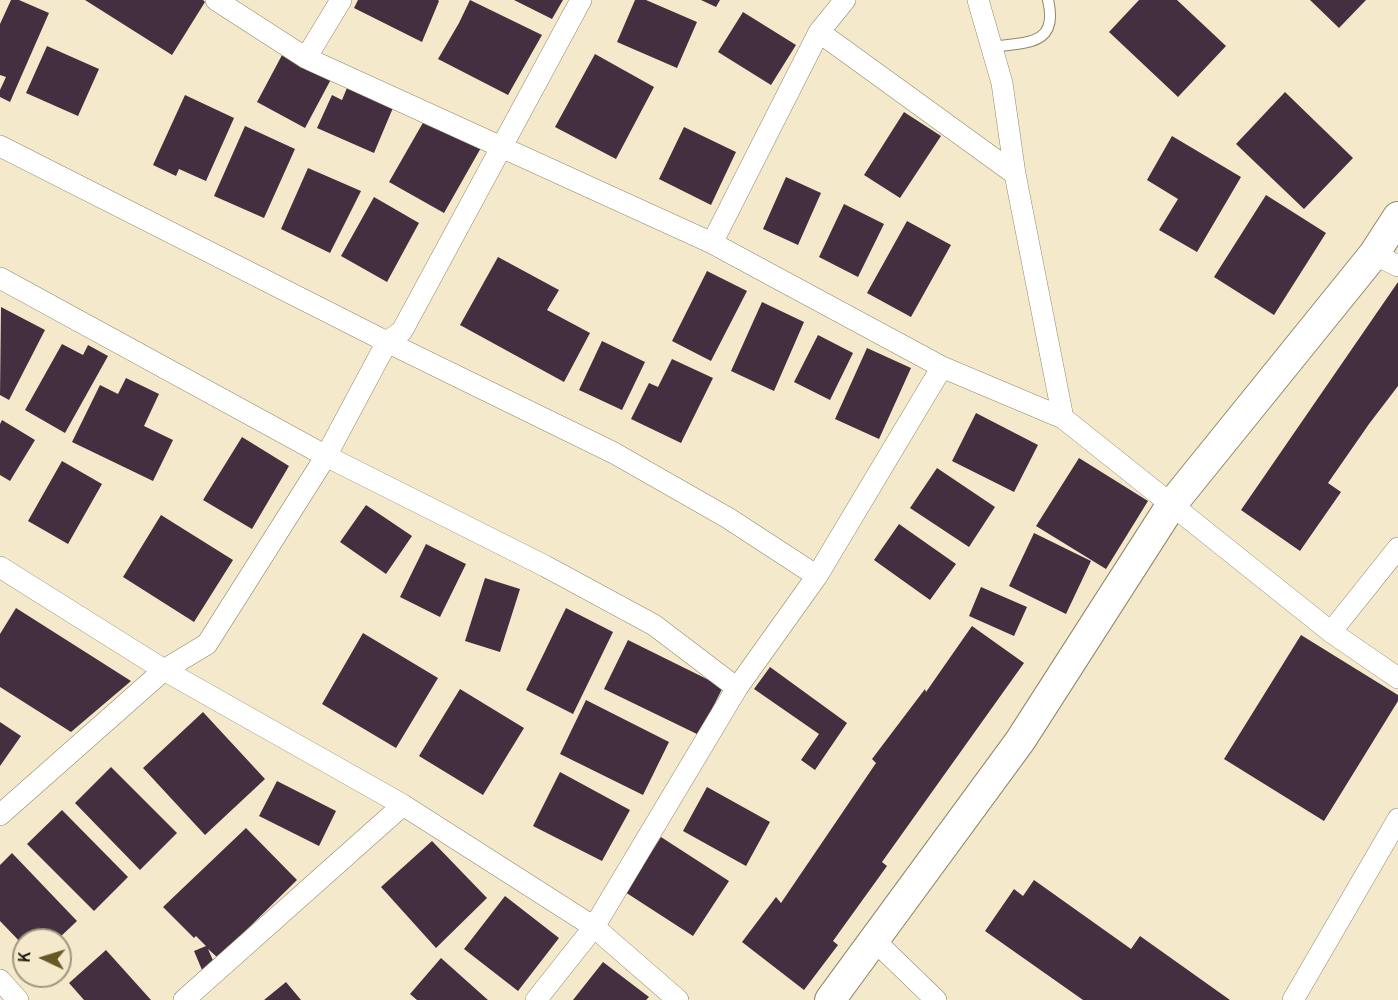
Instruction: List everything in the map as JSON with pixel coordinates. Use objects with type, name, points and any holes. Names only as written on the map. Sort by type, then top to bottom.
[{"type":"main road","points":[[830,1000],[1020,741],[1172,504],[1386,260],[1398,217]]},
{"type":"street","points":[[216,0],[306,58],[712,243],[942,367],[1063,418],[1331,632],[1398,678]]},
{"type":"street","points":[[306,58],[341,0]]},
{"type":"street","points":[[0,815],[164,670],[207,644],[326,456],[387,342],[402,331],[581,0]]},
{"type":"street","points":[[712,243],[819,32],[845,0]]},
{"type":"street","points":[[978,0],[1002,83],[1015,174],[1063,418]]},
{"type":"street","points":[[819,32],[1015,174]]},
{"type":"street","points":[[0,146],[387,342],[614,453],[728,518],[817,576]]},
{"type":"street","points":[[0,278],[326,456],[546,566],[654,625],[737,688]]},
{"type":"street","points":[[536,1000],[594,927],[737,688],[817,576],[942,367]]},
{"type":"street","points":[[1331,632],[1398,548]]},
{"type":"street","points":[[0,567],[164,670],[403,805],[594,927],[678,1000]]},
{"type":"street","points":[[184,1000],[403,805]]},
{"type":"street","points":[[1293,1000],[1398,819]]},
{"type":"street","points":[[875,941],[936,1000]]},
{"type":"street","points":[[0,980],[18,1000]]},
{"type":"lane","points":[[992,47],[1039,40],[1048,32],[1051,14],[1048,0]]},
{"type":"building","points":[[11,0],[19,0],[49,13],[10,102],[0,97],[0,90],[6,77],[0,75],[0,24]]},
{"type":"building","points":[[85,0],[203,0],[205,2],[172,55]]},
{"type":"building","points":[[358,0],[439,1],[422,42],[354,8]]},
{"type":"building","points":[[470,0],[542,35],[508,95],[438,59]]},
{"type":"building","points":[[514,0],[563,0],[552,19]]},
{"type":"building","points":[[635,0],[646,0],[697,22],[677,68],[617,42]]},
{"type":"building","points":[[701,0],[720,0],[716,7]]},
{"type":"building","points":[[1139,0],[1177,0],[1226,46],[1178,97],[1109,32]]},
{"type":"building","points":[[1310,0],[1366,0],[1339,28]]},
{"type":"building","points":[[743,12],[796,45],[771,85],[718,52]]},
{"type":"building","points":[[289,42],[337,68],[305,128],[257,102]]},
{"type":"building","points":[[47,46],[99,69],[78,116],[26,93]]},
{"type":"building","points":[[595,54],[654,87],[616,159],[555,127]]},
{"type":"building","points":[[349,83],[395,103],[374,153],[317,128],[332,95],[342,100]]},
{"type":"building","points":[[1285,92],[1353,158],[1304,209],[1236,144]]},
{"type":"building","points":[[185,95],[234,118],[206,181],[179,169],[176,176],[153,165]]},
{"type":"building","points":[[904,112],[941,136],[900,198],[864,175]]},
{"type":"building","points":[[428,114],[482,146],[444,213],[389,182]]},
{"type":"building","points":[[245,126],[295,149],[264,218],[214,196]]},
{"type":"building","points":[[684,127],[736,152],[711,205],[659,179]]},
{"type":"building","points":[[1172,136],[1241,177],[1197,252],[1159,230],[1178,199],[1147,180]]},
{"type":"building","points":[[308,168],[361,191],[330,253],[281,229]]},
{"type":"building","points":[[786,177],[821,193],[798,245],[763,229]]},
{"type":"building","points":[[1266,195],[1326,233],[1274,315],[1214,277]]},
{"type":"building","points":[[374,197],[419,223],[387,282],[341,256]]},
{"type":"building","points":[[844,204],[884,224],[858,277],[819,257]]},
{"type":"building","points":[[907,221],[951,245],[911,317],[867,293]]},
{"type":"building","points":[[498,257],[559,290],[547,310],[590,333],[564,382],[460,325]]},
{"type":"building","points":[[707,271],[747,291],[711,361],[672,341]]},
{"type":"building","points":[[1398,282],[1398,386],[1328,483],[1341,492],[1300,551],[1241,510]]},
{"type":"building","points":[[762,302],[804,322],[774,391],[731,371]]},
{"type":"building","points":[[1,307],[45,330],[9,400],[0,395]]},
{"type":"building","points":[[818,335],[853,353],[830,400],[794,382]]},
{"type":"building","points":[[602,341],[645,362],[622,410],[579,390]]},
{"type":"building","points":[[62,344],[83,355],[88,345],[108,356],[65,433],[25,410]]},
{"type":"building","points":[[867,348],[911,368],[879,439],[835,419]]},
{"type":"building","points":[[672,359],[713,378],[681,443],[631,419],[649,383],[658,387]]},
{"type":"building","points":[[126,378],[159,394],[144,426],[173,440],[153,481],[72,442],[100,385],[118,394]]},
{"type":"building","points":[[976,413],[1038,445],[1014,492],[952,461]]},
{"type":"building","points":[[2,420],[35,440],[10,481],[0,475],[0,424]]},
{"type":"building","points":[[242,437],[289,466],[252,529],[203,500]]},
{"type":"building","points":[[1079,458],[1148,501],[1106,569],[1036,526]]},
{"type":"building","points":[[62,461],[102,484],[68,544],[28,521]]},
{"type":"building","points":[[937,468],[995,507],[969,547],[910,508]]},
{"type":"building","points":[[366,505],[412,536],[386,574],[340,542]]},
{"type":"building","points":[[161,515],[233,560],[194,622],[123,577]]},
{"type":"building","points":[[899,524],[956,564],[930,600],[874,560]]},
{"type":"building","points":[[1034,533],[1091,561],[1066,614],[1009,586]]},
{"type":"building","points":[[426,544],[466,564],[440,617],[400,597]]},
{"type":"building","points":[[485,578],[520,589],[500,652],[465,641]]},
{"type":"building","points":[[981,587],[1027,607],[1014,636],[969,616]]},
{"type":"building","points":[[16,608],[131,681],[71,732],[0,687],[0,634]]},
{"type":"building","points":[[566,608],[613,632],[573,714],[526,690]]},
{"type":"building","points":[[972,626],[1024,663],[882,862],[887,866],[833,941],[838,945],[804,990],[742,942],[776,897],[781,903],[876,763],[872,759],[925,689],[926,692]]},
{"type":"building","points":[[363,633],[438,678],[396,748],[322,704]]},
{"type":"building","points":[[1301,635],[1398,695],[1398,701],[1324,821],[1224,759]]},
{"type":"building","points":[[628,640],[723,687],[699,735],[604,689]]},
{"type":"building","points":[[770,667],[847,723],[815,770],[801,760],[819,734],[754,689]]},
{"type":"building","points":[[460,689],[524,728],[483,795],[419,756]]},
{"type":"building","points":[[586,700],[669,742],[643,795],[560,754]]},
{"type":"building","points":[[203,712],[265,779],[205,835],[143,768]]},
{"type":"building","points":[[0,722],[21,736],[0,766]]},
{"type":"building","points":[[111,767],[177,833],[140,870],[75,803]]},
{"type":"building","points":[[560,772],[630,810],[602,861],[533,826]]},
{"type":"building","points":[[277,781],[336,811],[319,846],[259,816]]},
{"type":"building","points":[[707,787],[770,822],[746,866],[683,831]]},
{"type":"building","points":[[62,810],[128,877],[94,911],[27,844]]},
{"type":"building","points":[[246,828],[297,880],[218,958],[208,949],[215,965],[202,970],[194,951],[206,946],[196,936],[194,938],[163,907]]},
{"type":"building","points":[[661,837],[729,881],[693,936],[625,892]]},
{"type":"building","points":[[432,841],[487,898],[436,948],[381,887]]},
{"type":"building","points":[[12,853],[77,921],[70,928],[12,928],[12,934],[0,921],[0,865]]},
{"type":"building","points":[[1034,880],[1131,949],[1140,936],[1230,1000],[1083,1000],[985,931],[1014,889],[1023,896]]},
{"type":"building","points":[[505,896],[559,938],[518,991],[464,949]]},
{"type":"building","points":[[106,950],[151,1000],[84,1000],[72,986],[72,980]]},
{"type":"building","points":[[441,958],[488,1000],[417,1000],[410,994]]},
{"type":"building","points":[[603,962],[649,997],[646,1000],[573,1000]]},
{"type":"building","points":[[286,982],[301,1000],[264,1000]]}]
